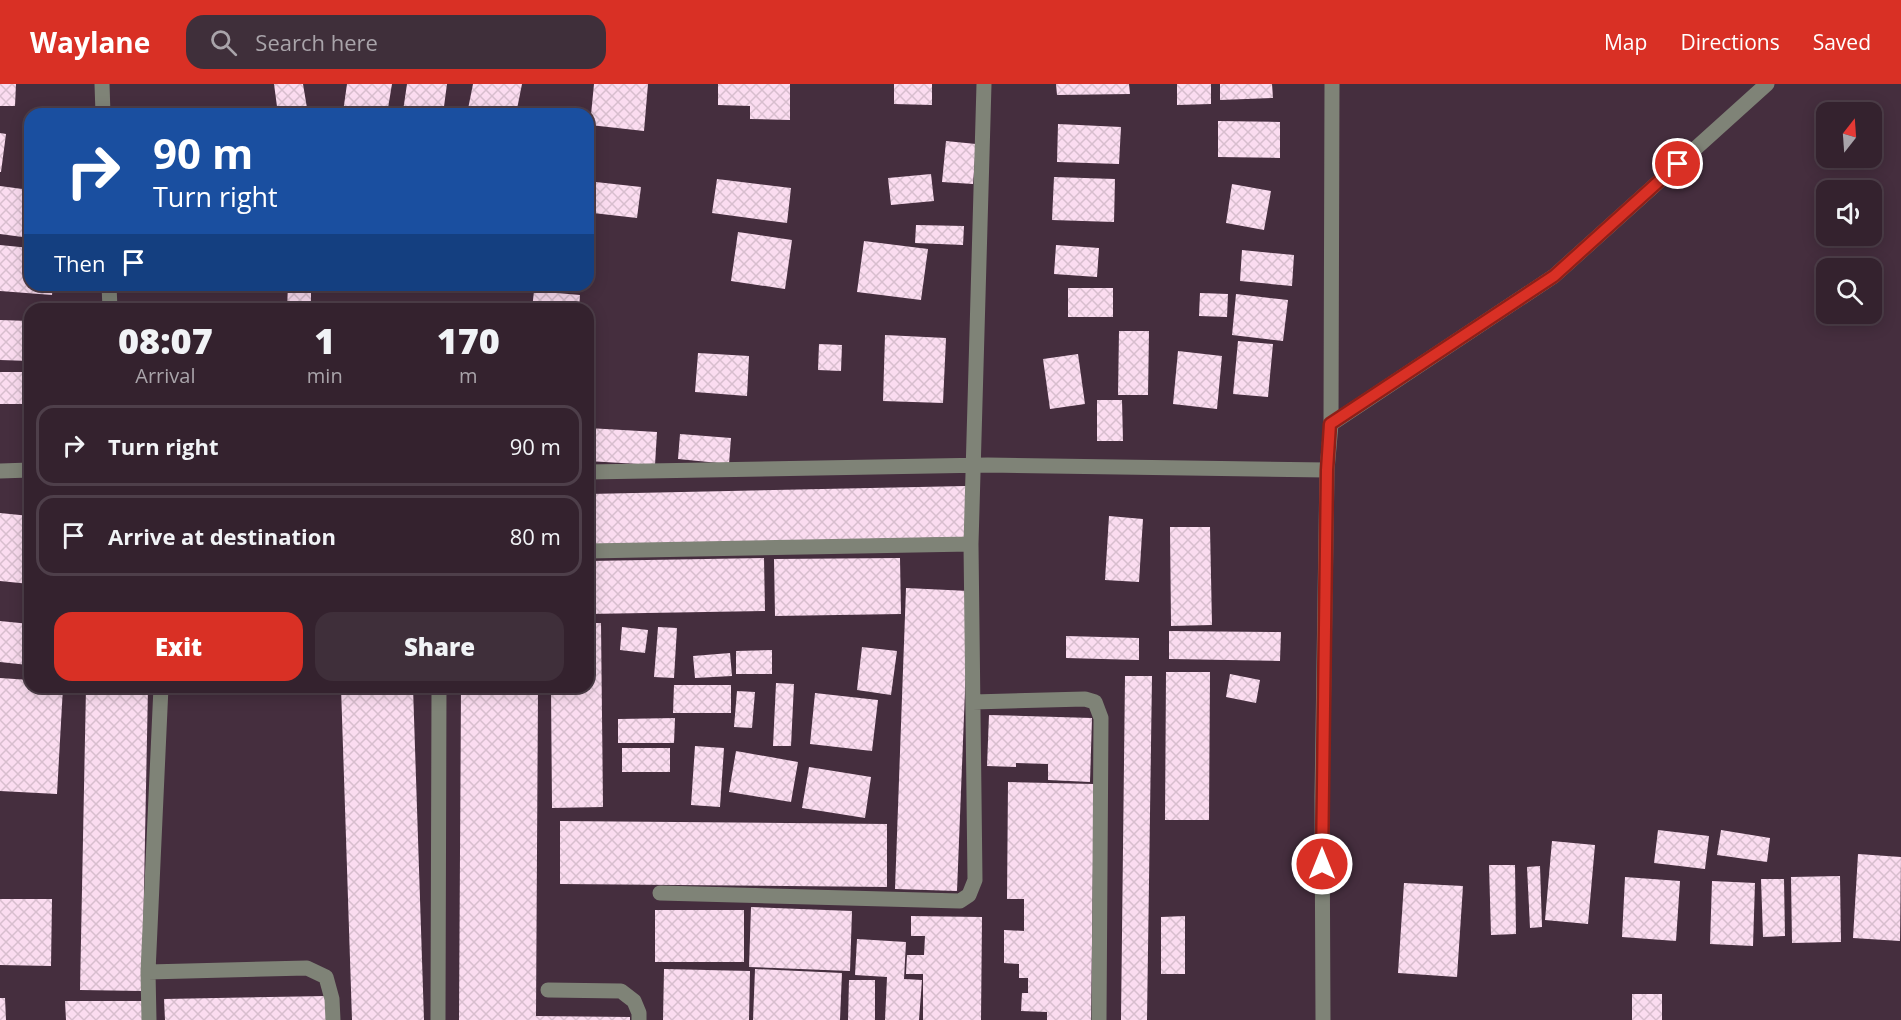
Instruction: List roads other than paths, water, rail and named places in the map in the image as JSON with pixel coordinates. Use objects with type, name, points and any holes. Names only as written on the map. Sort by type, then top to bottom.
[{"type":"street","points":[[102,84],[104,108]]},
{"type":"street","points":[[660,893],[960,901],[969,895],[975,880],[971,544],[984,84]]},
{"type":"street","points":[[1323,1020],[1322,797],[1327,470],[1330,424],[1332,84]]},
{"type":"street","points":[[1330,424],[1554,276],[1767,84]]},
{"type":"street","points":[[594,472],[973,465],[1327,470]]},
{"type":"street","points":[[0,471],[24,470]]},
{"type":"street","points":[[594,551],[971,544]]},
{"type":"street","points":[[149,1020],[148,972],[161,693]]},
{"type":"street","points":[[438,1020],[439,693]]},
{"type":"street","points":[[973,702],[1085,699],[1095,702],[1099,709],[1101,718],[1099,1020]]},
{"type":"street","points":[[148,972],[307,968],[326,977],[332,999],[333,1020]]},
{"type":"street","points":[[548,990],[621,991],[634,1001],[639,1020]]}]
